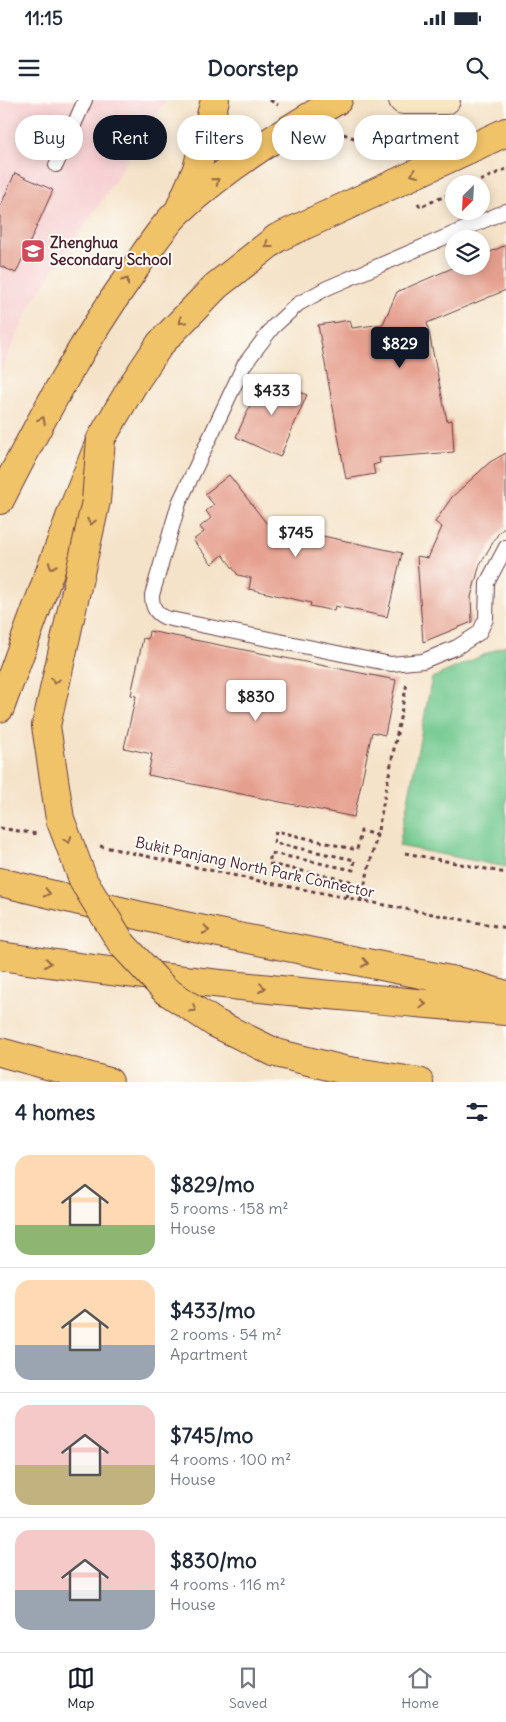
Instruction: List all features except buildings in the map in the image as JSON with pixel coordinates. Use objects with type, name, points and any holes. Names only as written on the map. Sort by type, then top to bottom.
[{"type":"highway","points":[[0,500],[51,402],[105,311],[178,212],[197,169],[215,100]]},
{"type":"highway","points":[[312,115],[338,100]]},
{"type":"highway","points":[[0,708],[40,595],[101,440],[134,383],[160,344],[216,286],[277,238],[506,132]]},
{"type":"highway","points":[[178,212],[234,167],[272,141]]},
{"type":"highway","points":[[101,440],[96,501],[46,726],[60,819],[84,882],[122,944],[165,990],[216,1024],[276,1053],[344,1070],[419,1082]]},
{"type":"highway","points":[[0,520],[19,463]]},
{"type":"highway","points":[[0,882],[174,924],[464,983],[506,995]]},
{"type":"highway","points":[[0,956],[99,971],[322,995],[506,1011]]},
{"type":"highway","points":[[0,1052],[109,1082]]},
{"type":"street","points":[[403,100],[446,100]]},
{"type":"lane","points":[[56,165],[85,100]]},
{"type":"lane","points":[[506,211],[327,288],[298,304],[273,327],[244,365],[179,503],[152,595],[154,609],[166,618],[391,664],[423,661],[457,647],[483,629],[486,620],[487,582],[506,547]]},
{"type":"path","points":[[270,100],[296,115]]},
{"type":"path","points":[[344,134],[394,152],[420,207],[445,196]]},
{"type":"path","points":[[490,177],[506,170]]},
{"type":"path","points":[[361,900],[377,835],[411,662]]},
{"type":"path","points":[[0,828],[42,835]]},
{"type":"path","points":[[347,898],[350,881],[269,864],[271,853],[352,870],[355,860],[274,843],[276,832],[357,850],[361,831],[377,835]]},
{"type":"path","name":"Bukit Panjang North Park Connector","points":[[99,846],[347,898],[506,928]]},
{"type":"path","points":[[405,853],[506,873]]},
{"type":"shaded area","name":"Zhenghua Secondary School","points":[[0,100],[166,100],[156,115],[93,115],[93,160],[128,160],[34,299],[0,372]]},
{"type":"green space","points":[[506,645],[506,867],[399,846],[432,678]]},
{"type":"place","name":"Zhenghua Secondary School","points":[[33,251]]}]
